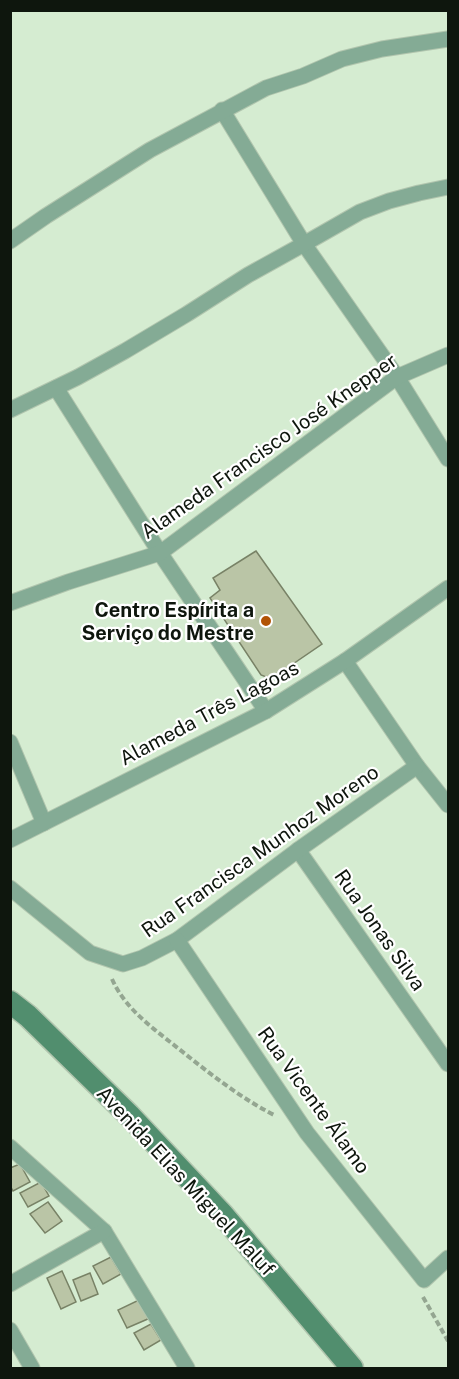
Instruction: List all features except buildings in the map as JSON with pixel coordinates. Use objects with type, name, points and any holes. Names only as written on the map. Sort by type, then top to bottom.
[{"type":"main road","name":"Avenida Elias Miguel Maluf","points":[[10,992],[16,1008],[129,1115],[223,1215],[352,1368]]},
{"type":"street","points":[[10,241],[150,150],[266,88],[303,76],[342,59],[382,49],[448,39]]},
{"type":"street","points":[[222,111],[304,244],[397,377],[448,459]]},
{"type":"street","points":[[10,410],[125,351],[248,274],[360,212],[389,201],[448,187]]},
{"type":"street","name":"Alameda Francisco José Knepper","points":[[10,603],[160,553],[397,377],[448,355]]},
{"type":"street","points":[[56,388],[160,553],[266,711]]},
{"type":"street","name":"Alameda Três Lagoas","points":[[10,840],[266,711],[345,661],[448,588]]},
{"type":"street","points":[[345,661],[417,766],[448,805]]},
{"type":"street","points":[[10,742],[44,823]]},
{"type":"street","name":"Rua Francisca Munhoz Moreno","points":[[104,958],[123,964],[142,958],[177,940],[298,850],[417,766]]},
{"type":"street","name":"Rua Jonas Silva","points":[[298,850],[448,1064]]},
{"type":"street","points":[[10,888],[90,953],[104,958]]},
{"type":"street","name":"Rua Vicente Álamo","points":[[177,940],[307,1133],[423,1280]]},
{"type":"street","points":[[10,1147],[104,1231],[187,1368]]},
{"type":"street","points":[[10,1284],[104,1231]]},
{"type":"street","points":[[423,1280],[448,1258]]},
{"type":"street","points":[[10,1330],[32,1368]]},
{"type":"path","points":[[104,958],[118,991],[141,1018],[220,1082],[307,1133]]},
{"type":"path","points":[[423,1280],[421,1292],[448,1341]]},
{"type":"place","name":"Centro Espírita a Serviço do Mestre","points":[[266,621]]}]
